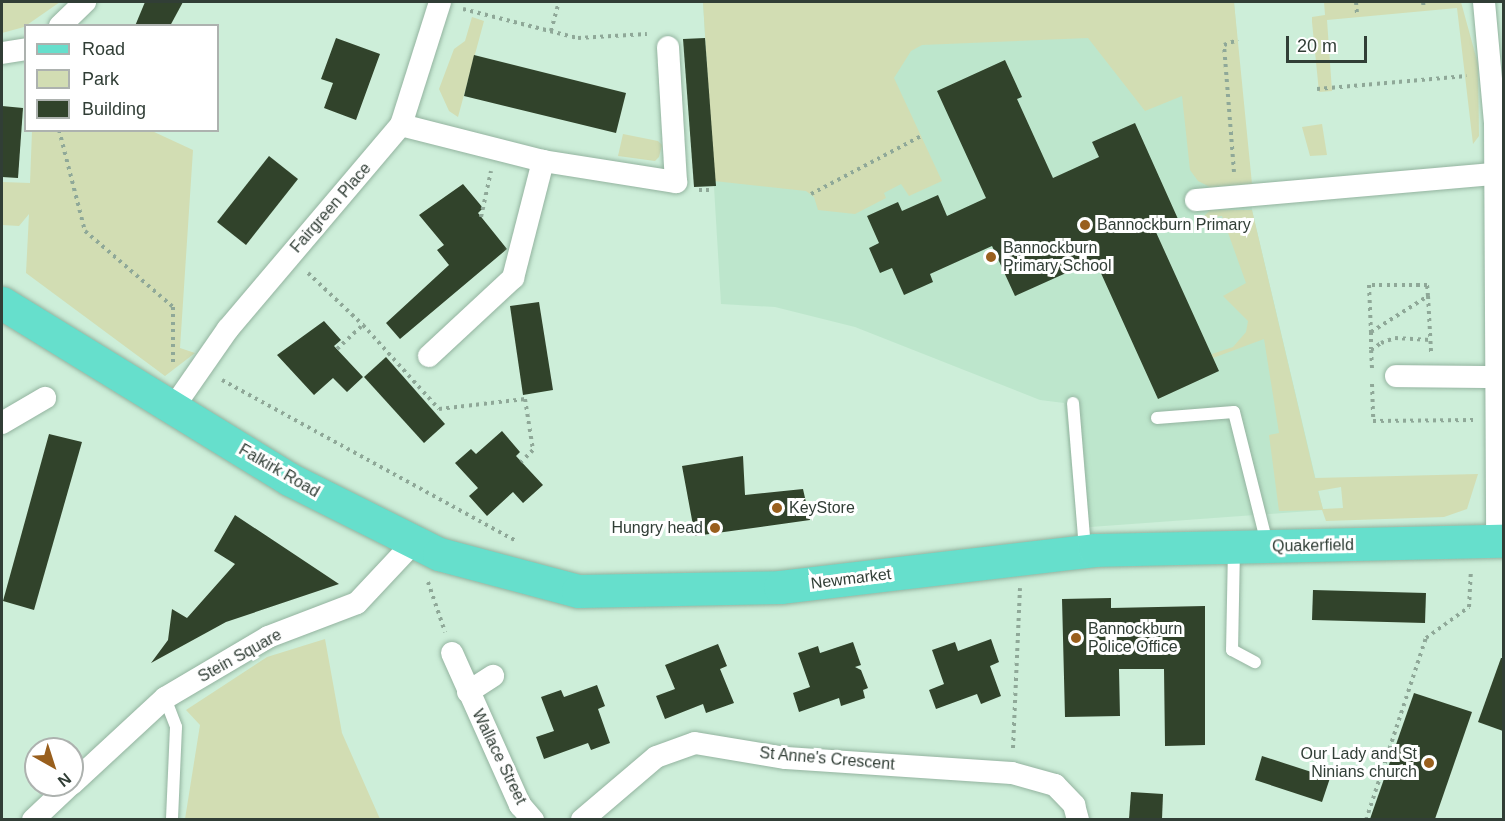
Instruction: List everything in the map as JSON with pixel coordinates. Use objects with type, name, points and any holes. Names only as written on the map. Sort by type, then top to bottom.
[{"type":"main road","name":"Falkirk Road","points":[[2,303],[289,479],[414,542],[439,554],[578,591]]},
{"type":"main road","name":"Quakerfield","points":[[1123,549],[1491,541]]},
{"type":"main road","name":"Newmarket","points":[[578,591],[780,587],[1085,551],[1123,549]]},
{"type":"street","points":[[62,24],[85,2]]},
{"type":"street","points":[[440,2],[401,124],[543,160],[676,182],[668,47]]},
{"type":"street","points":[[1484,2],[1491,74],[1501,320],[1491,541]]},
{"type":"street","points":[[2,53],[24,49]]},
{"type":"street","name":"Fairgreen Place","points":[[173,408],[228,328],[401,124]]},
{"type":"street","points":[[429,356],[513,278],[543,160]]},
{"type":"street","points":[[1196,200],[1496,174]]},
{"type":"street","points":[[1396,376],[1500,381]]},
{"type":"street","points":[[2,423],[45,398]]},
{"type":"street","name":"Stein Square","points":[[84,772],[165,699],[268,637],[357,603],[414,542]]},
{"type":"street","name":"Wallace Street","points":[[452,653],[520,805],[533,819]]},
{"type":"street","name":"Wallace Street","points":[[468,692],[493,676]]},
{"type":"street","name":"St Anne's Crescent","points":[[582,819],[656,757],[695,743],[786,758],[1012,773],[1054,785],[1074,805],[1078,819]]},
{"type":"street","name":"Stein Square","points":[[33,819],[57,797]]},
{"type":"lane","points":[[1073,403],[1085,551]]},
{"type":"lane","points":[[1157,418],[1234,412],[1268,547]]},
{"type":"lane","points":[[1234,547],[1232,650],[1255,662]]},
{"type":"lane","points":[[165,699],[176,727],[172,819]]},
{"type":"path","points":[[440,2],[578,38],[657,33],[668,47]]},
{"type":"path","points":[[551,31],[559,2]]},
{"type":"path","points":[[1356,2],[1357,14]]},
{"type":"path","points":[[1423,2],[1424,9]]},
{"type":"path","points":[[1236,196],[1224,45],[1238,40]]},
{"type":"path","points":[[1317,89],[1491,74]]},
{"type":"path","points":[[59,132],[84,231],[173,307],[173,408]]},
{"type":"path","points":[[811,194],[921,136]]},
{"type":"path","points":[[481,217],[495,148]]},
{"type":"path","points":[[1371,350],[1369,285],[1427,285],[1432,357]]},
{"type":"path","points":[[1371,332],[1428,296]]},
{"type":"path","points":[[337,349],[363,325]]},
{"type":"path","points":[[201,368],[523,545]]},
{"type":"path","points":[[1366,819],[1426,638],[1469,607],[1491,541]]},
{"type":"path","points":[[414,542],[452,653]]},
{"type":"path","points":[[1012,773],[1020,586],[1030,584]]},
{"type":"shaded area","name":"Bannockburn Primary School","points":[[703,2],[1234,2],[1252,210],[1323,510],[1077,528],[1064,403],[1040,400],[855,327],[775,307],[721,304]]},
{"type":"green space","points":[[2,2],[60,2],[28,24],[24,24],[24,27],[2,33]]},
{"type":"green space","points":[[703,2],[1234,2],[1252,184],[1210,187],[1198,181],[1190,170],[1182,96],[1145,111],[1088,38],[922,45],[911,51],[894,78],[942,181],[909,196],[901,184],[884,193],[886,198],[855,214],[818,210],[814,197],[806,191],[714,181]]},
{"type":"green space","points":[[1324,2],[1461,2],[1478,64],[1479,136],[1473,144],[1457,8],[1327,20],[1332,91],[1319,92],[1312,17],[1325,15]]},
{"type":"green space","points":[[472,17],[484,21],[458,117],[449,111],[439,89],[454,49],[465,41]]},
{"type":"green space","points":[[1322,124],[1327,155],[1310,156],[1302,127]]},
{"type":"green space","points":[[32,132],[154,132],[193,150],[180,348],[195,353],[165,376],[26,273],[29,214],[19,226],[2,225],[2,182],[30,183]]},
{"type":"green space","points":[[623,134],[658,141],[662,145],[659,157],[655,161],[618,156]]},
{"type":"green space","points":[[1210,210],[1252,210],[1315,478],[1478,474],[1467,509],[1444,517],[1326,521],[1322,510],[1279,511],[1269,435],[1279,433],[1264,339],[1213,358],[1212,354],[1233,347],[1246,332],[1248,321],[1223,296],[1246,283],[1222,216],[1201,219]],"holes":[[[1341,487],[1343,508],[1323,509],[1318,491]]]},
{"type":"green space","points":[[325,639],[342,733],[380,819],[185,819],[200,725],[186,710],[267,657]]},
{"type":"building","points":[[145,2],[183,2],[171,24],[136,24]]},
{"type":"building","points":[[336,38],[380,54],[356,120],[324,108],[333,83],[321,79]]},
{"type":"building","points":[[705,38],[716,186],[694,187],[683,39]]},
{"type":"building","points":[[474,55],[626,93],[616,133],[464,96]]},
{"type":"building","name":"Bannockburn Primary","points":[[1005,60],[1022,97],[1017,99],[1053,178],[1099,157],[1092,142],[1135,123],[1178,219],[1155,230],[1219,371],[1158,399],[1095,260],[1015,296],[992,246],[930,274],[933,282],[904,295],[892,268],[880,273],[869,248],[879,243],[867,216],[898,202],[902,211],[938,195],[947,216],[986,198],[937,91]]},
{"type":"building","points":[[2,106],[23,108],[18,178],[2,177]]},
{"type":"building","points":[[269,156],[298,179],[246,245],[217,222]]},
{"type":"building","points":[[463,184],[483,208],[478,213],[507,249],[400,339],[386,323],[449,265],[437,250],[444,245],[419,215]]},
{"type":"building","points":[[539,302],[553,390],[523,395],[510,306]]},
{"type":"building","points":[[324,321],[341,340],[334,346],[363,377],[347,392],[333,378],[314,395],[277,355]]},
{"type":"building","points":[[386,357],[445,424],[424,443],[364,377]]},
{"type":"building","points":[[502,431],[520,452],[516,456],[543,485],[523,503],[513,492],[487,516],[469,496],[478,488],[455,463],[471,449],[476,454]]},
{"type":"building","points":[[49,434],[82,442],[34,610],[3,601]]},
{"type":"building","points":[[743,456],[745,495],[803,489],[810,520],[695,536],[682,466]]},
{"type":"building","points":[[235,515],[339,584],[226,622],[151,663],[168,640],[172,609],[187,618],[235,564],[214,551]]},
{"type":"building","points":[[1313,590],[1426,593],[1425,623],[1312,620]]},
{"type":"building","points":[[1111,598],[1111,608],[1205,606],[1205,745],[1165,746],[1164,669],[1119,669],[1120,716],[1065,717],[1062,599]]},
{"type":"building","points":[[991,639],[999,662],[990,666],[1001,696],[981,704],[977,694],[936,709],[929,690],[944,684],[932,650],[955,642],[958,651]]},
{"type":"building","points":[[853,642],[861,665],[855,667],[861,670],[868,688],[863,690],[865,698],[841,706],[839,698],[799,712],[793,693],[810,687],[798,653],[818,646],[820,653]]},
{"type":"building","points":[[718,644],[727,666],[720,669],[734,703],[706,713],[703,704],[665,719],[656,696],[675,689],[665,665]]},
{"type":"building","points":[[1501,658],[1503,658],[1503,731],[1478,722]]},
{"type":"building","points":[[597,685],[605,706],[598,709],[610,743],[591,750],[588,743],[544,759],[536,737],[554,731],[541,697],[561,690],[564,697]]},
{"type":"building","points":[[1414,693],[1472,712],[1435,819],[1370,819]]},
{"type":"building","points":[[1262,756],[1330,778],[1322,802],[1255,780]]},
{"type":"building","points":[[1131,792],[1163,794],[1162,819],[1129,819]]},
{"type":"place","name":"Bannockburn Primary","points":[[1085,225]]},
{"type":"place","name":"Bannockburn Primary School","points":[[991,257]]},
{"type":"place","name":"KeyStore","points":[[777,508]]},
{"type":"place","name":"Hungry head","points":[[715,528]]},
{"type":"place","name":"Bannockburn Police Office","points":[[1076,638]]},
{"type":"place","name":"Our Lady and St Ninians church","points":[[1429,763]]}]
